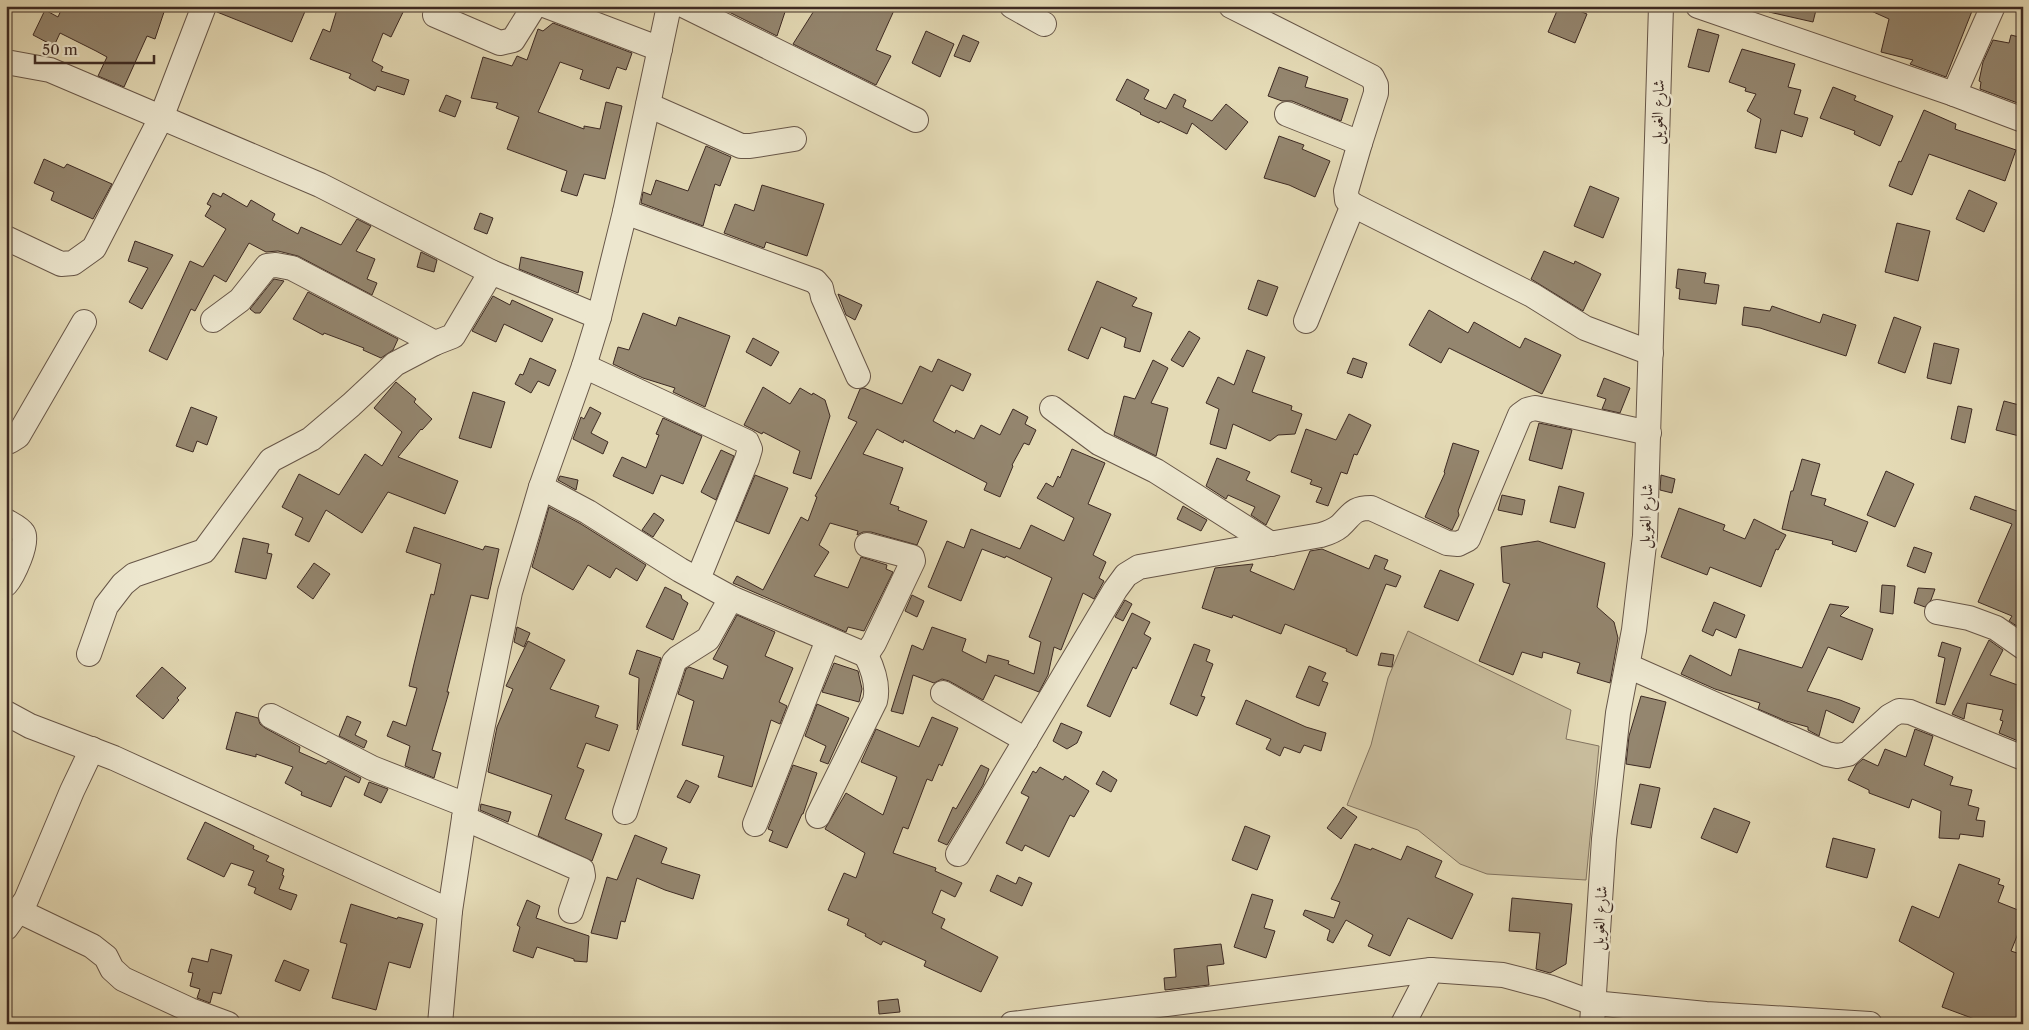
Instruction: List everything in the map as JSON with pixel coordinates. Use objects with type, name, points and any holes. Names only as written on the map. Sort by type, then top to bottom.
[{"type":"street","points":[[6,238],[61,264],[74,263],[94,248],[161,118],[204,6]]},
{"type":"street","points":[[435,15],[500,43],[513,40],[533,8],[537,6]]},
{"type":"street","points":[[547,6],[660,49]]},
{"type":"street","points":[[440,1024],[450,911],[465,811],[510,592],[541,487],[584,366],[599,317],[625,212],[669,6]]},
{"type":"street","points":[[685,6],[916,120]]},
{"type":"street","points":[[1012,6],[1044,24]]},
{"type":"street","points":[[1231,6],[1372,77],[1376,85],[1376,93],[1346,191],[1347,200],[1353,205],[1532,295],[1585,328],[1651,353]]},
{"type":"street","name":"شارع الغويل","points":[[1593,1014],[1604,839],[1618,714],[1634,630],[1645,536],[1661,6]]},
{"type":"street","points":[[1698,6],[1954,94],[2023,120]]},
{"type":"street","points":[[1954,94],[1993,6]]},
{"type":"street","points":[[6,62],[50,70],[320,185],[491,272],[599,317]]},
{"type":"street","points":[[648,105],[741,146],[794,139]]},
{"type":"street","points":[[1287,114],[1360,143]]},
{"type":"street","points":[[1306,322],[1353,205]]},
{"type":"street","points":[[625,212],[815,281],[821,288],[823,298],[858,376]]},
{"type":"street","points":[[213,320],[240,300],[267,266],[276,265],[292,268],[435,343]]},
{"type":"street","points":[[88,654],[106,606],[123,584],[134,575],[204,551],[270,460],[311,439],[388,370],[435,343],[453,336],[491,272]]},
{"type":"street","points":[[6,438],[10,441],[18,436],[84,322]]},
{"type":"street","points":[[584,366],[747,442],[750,449],[747,459],[698,579]]},
{"type":"street","points":[[1052,408],[1099,443],[1156,471],[1271,544]]},
{"type":"street","points":[[958,854],[1115,590],[1126,575],[1139,567],[1331,532],[1340,526],[1352,513],[1361,508],[1371,508],[1447,543],[1458,544],[1468,539],[1520,415],[1527,410],[1535,408],[1649,432]]},
{"type":"street","points":[[541,487],[588,512],[731,598],[866,655],[874,672],[877,694],[875,701],[818,816]]},
{"type":"street","points":[[6,522],[23,533],[25,540],[13,576],[6,584]]},
{"type":"street","points":[[866,655],[913,561],[912,558],[867,544]]},
{"type":"street","points":[[626,812],[674,662],[708,639],[731,598]]},
{"type":"street","points":[[1937,612],[1969,618],[1996,628],[2023,646]]},
{"type":"street","points":[[755,824],[828,640]]},
{"type":"street","points":[[1628,666],[1827,754],[1838,756],[1848,754],[1890,716],[1899,711],[1910,712],[2023,758]]},
{"type":"street","points":[[943,693],[1026,740]]},
{"type":"street","points":[[6,713],[30,726],[92,749],[450,911]]},
{"type":"street","points":[[271,716],[372,768],[465,811],[582,870],[583,876],[572,911]]},
{"type":"street","points":[[92,749],[72,791],[26,900],[13,919],[92,946],[106,957],[112,968],[123,979],[190,1010],[228,1024]]},
{"type":"street","points":[[1402,1024],[1431,970]]},
{"type":"street","points":[[1012,1024],[1431,970],[1503,975],[1549,987],[1593,1014],[1706,1014],[1870,1024]]},
{"type":"shaded area","points":[[1408,631],[1571,710],[1566,739],[1599,746],[1586,880],[1487,874],[1460,864],[1418,830],[1347,805],[1371,745],[1388,678]]},
{"type":"building","points":[[63,6],[166,6],[155,39],[147,36],[124,87],[98,76],[107,57],[60,33],[54,46],[33,35],[45,10],[58,17]]},
{"type":"building","points":[[217,6],[299,6],[306,9],[292,42],[217,12]]},
{"type":"building","points":[[338,6],[406,6],[391,37],[383,33],[372,61],[383,67],[381,71],[409,80],[404,95],[377,86],[375,91],[349,78],[351,74],[310,59],[323,29],[330,32]]},
{"type":"building","points":[[717,6],[787,6],[777,36]]},
{"type":"building","points":[[817,6],[896,6],[876,50],[891,56],[876,85],[793,44]]},
{"type":"building","points":[[1559,6],[1567,6],[1587,14],[1575,43],[1548,32]]},
{"type":"building","points":[[1769,6],[1817,6],[1813,22],[1769,12]]},
{"type":"building","points":[[1860,6],[1974,6],[1946,77],[1910,64],[1913,60],[1881,52],[1889,19]]},
{"type":"building","points":[[553,23],[632,53],[626,70],[617,67],[609,89],[580,79],[583,70],[560,62],[538,112],[584,129],[584,126],[600,129],[606,102],[622,106],[605,179],[584,174],[577,196],[561,191],[567,171],[507,149],[519,117],[496,108],[498,103],[471,98],[483,57],[512,66],[517,56],[527,60],[538,29],[543,31]]},
{"type":"building","points":[[1698,29],[1719,35],[1709,72],[1688,67]]},
{"type":"building","points":[[926,31],[954,44],[940,77],[912,63]]},
{"type":"building","points":[[963,35],[979,42],[970,62],[954,56]]},
{"type":"building","points":[[2011,35],[2023,38],[2023,105],[1980,89],[1981,82],[1979,81],[1983,62],[1993,40],[2009,43]]},
{"type":"building","points":[[1742,49],[1795,64],[1788,87],[1801,90],[1794,114],[1808,118],[1802,137],[1781,130],[1776,153],[1755,148],[1761,119],[1747,111],[1756,94],[1745,91],[1746,88],[1729,82]]},
{"type":"building","points":[[1279,67],[1308,77],[1305,87],[1348,99],[1341,121],[1292,101],[1282,101],[1268,96]]},
{"type":"building","points":[[1127,79],[1149,90],[1144,99],[1166,109],[1174,94],[1186,100],[1183,107],[1212,121],[1226,104],[1248,122],[1226,150],[1192,123],[1187,134],[1140,114],[1116,100]]},
{"type":"building","points":[[1833,87],[1856,96],[1854,100],[1893,116],[1880,146],[1854,134],[1855,131],[1820,118]]},
{"type":"building","points":[[446,95],[461,101],[455,117],[439,111]]},
{"type":"building","points":[[1924,110],[1956,124],[1955,129],[2016,150],[2005,181],[1929,154],[1912,195],[1889,186]]},
{"type":"building","points":[[1279,136],[1304,145],[1302,149],[1330,161],[1315,197],[1289,185],[1264,178]]},
{"type":"building","points":[[706,146],[731,157],[720,186],[715,184],[703,226],[641,203],[643,192],[651,195],[656,180],[688,191]]},
{"type":"building","points":[[44,159],[64,168],[67,164],[112,184],[93,219],[51,200],[54,192],[34,183]]},
{"type":"building","points":[[762,185],[824,204],[807,256],[766,242],[764,248],[724,233],[735,204],[754,211]]},
{"type":"building","points":[[1590,186],[1619,198],[1603,238],[1574,226]]},
{"type":"building","points":[[1969,190],[1997,203],[1984,232],[1956,219]]},
{"type":"building","points":[[213,193],[221,197],[223,193],[247,207],[251,200],[275,214],[272,220],[298,234],[301,227],[341,245],[357,219],[371,226],[356,251],[375,259],[367,279],[377,283],[372,295],[298,256],[278,251],[266,252],[249,243],[226,282],[214,275],[195,311],[191,309],[167,360],[149,351],[190,261],[203,267],[226,229],[205,216],[211,206],[207,204]]},
{"type":"building","points":[[480,213],[493,218],[487,234],[474,229]]},
{"type":"building","points":[[1897,223],[1930,231],[1918,281],[1885,272]]},
{"type":"building","points":[[135,241],[173,255],[142,309],[129,302],[148,268],[128,261]]},
{"type":"building","points":[[1544,251],[1574,264],[1575,261],[1601,274],[1583,311],[1531,279]]},
{"type":"building","points":[[421,252],[437,260],[434,272],[417,267]]},
{"type":"building","points":[[521,257],[583,272],[578,293],[519,269]]},
{"type":"building","points":[[1678,269],[1706,273],[1704,283],[1719,285],[1716,304],[1679,299],[1680,289],[1676,288]]},
{"type":"building","points":[[274,279],[284,281],[260,313],[255,313],[250,309]]},
{"type":"building","points":[[1258,280],[1278,287],[1267,316],[1248,309]]},
{"type":"building","points":[[1097,281],[1137,298],[1132,306],[1152,313],[1140,352],[1124,347],[1126,338],[1101,327],[1088,359],[1068,350]]},
{"type":"building","points":[[308,292],[398,339],[393,350],[381,358],[363,350],[364,348],[324,333],[323,335],[293,319]]},
{"type":"building","points":[[838,294],[862,305],[855,320],[846,315]]},
{"type":"building","points":[[493,296],[510,305],[512,300],[553,319],[542,342],[504,324],[496,342],[472,331]]},
{"type":"building","points":[[1772,306],[1820,323],[1823,314],[1856,325],[1846,356],[1760,328],[1742,325],[1744,307],[1770,311]]},
{"type":"building","points":[[1429,310],[1468,333],[1474,322],[1520,348],[1525,338],[1561,355],[1542,394],[1449,348],[1441,363],[1409,345]]},
{"type":"building","points":[[643,313],[676,326],[679,317],[730,336],[705,407],[673,392],[675,388],[643,378],[613,364],[618,347],[629,350]]},
{"type":"building","points":[[1894,317],[1921,327],[1905,373],[1878,363]]},
{"type":"building","points":[[1189,331],[1200,338],[1183,367],[1171,360]]},
{"type":"building","points":[[753,338],[779,352],[771,366],[746,352]]},
{"type":"building","points":[[1934,343],[1959,349],[1951,384],[1927,378]]},
{"type":"building","points":[[1247,350],[1265,357],[1252,392],[1292,406],[1291,410],[1302,414],[1295,434],[1278,435],[1270,441],[1233,424],[1226,449],[1210,444],[1219,409],[1206,403],[1218,377],[1234,385]]},
{"type":"building","points":[[530,358],[556,370],[549,386],[538,381],[531,393],[515,384],[520,374],[523,375]]},
{"type":"building","points":[[1353,358],[1367,363],[1362,378],[1347,373]]},
{"type":"building","points":[[938,359],[971,374],[963,391],[951,385],[933,421],[955,433],[956,430],[974,439],[981,425],[1000,435],[1013,409],[1028,417],[1025,424],[1036,430],[1029,445],[1024,443],[1012,465],[1000,497],[984,490],[987,483],[904,440],[903,443],[877,429],[863,454],[903,468],[890,504],[899,507],[898,510],[927,521],[917,545],[871,532],[863,532],[857,535],[858,531],[830,523],[819,545],[829,552],[814,576],[848,588],[861,557],[887,565],[886,569],[893,572],[864,631],[848,627],[846,632],[733,583],[737,576],[763,590],[801,517],[808,521],[817,497],[815,496],[857,422],[848,418],[860,389],[864,388],[902,404],[920,366],[932,372]]},
{"type":"building","points":[[1153,360],[1168,368],[1151,403],[1168,408],[1156,456],[1114,435],[1124,396],[1135,399]]},
{"type":"building","points":[[1604,378],[1630,388],[1620,413],[1602,409],[1606,399],[1597,396]]},
{"type":"building","points":[[396,382],[416,399],[414,402],[432,419],[421,429],[398,457],[458,481],[445,514],[388,492],[362,533],[326,510],[309,542],[295,535],[303,518],[282,507],[299,474],[339,495],[365,454],[382,466],[402,432],[374,408]]},
{"type":"building","points":[[763,387],[790,404],[800,388],[825,400],[830,416],[811,479],[793,473],[800,451],[763,432],[762,434],[744,425]]},
{"type":"building","points":[[473,392],[505,402],[491,448],[459,438]]},
{"type":"building","points":[[2004,401],[2023,406],[2023,437],[1996,430]]},
{"type":"building","points":[[1958,406],[1972,409],[1965,443],[1951,439]]},
{"type":"building","points":[[191,407],[217,417],[207,445],[197,441],[193,452],[176,446]]},
{"type":"building","points":[[590,407],[601,413],[591,433],[608,442],[603,454],[573,439],[581,417],[584,419]]},
{"type":"building","points":[[1349,414],[1371,425],[1357,455],[1354,454],[1347,474],[1341,472],[1328,506],[1316,502],[1322,488],[1310,484],[1312,480],[1291,472],[1306,429],[1336,440]]},
{"type":"building","points":[[663,418],[702,436],[683,484],[661,475],[653,494],[613,476],[622,457],[646,468],[659,435],[656,434]]},
{"type":"building","points":[[1539,423],[1572,430],[1562,469],[1529,460]]},
{"type":"building","points":[[1453,443],[1479,451],[1458,511],[1459,515],[1452,530],[1425,517],[1445,473]]},
{"type":"building","points":[[1072,449],[1105,463],[1088,504],[1111,514],[1093,555],[1106,562],[1099,578],[1104,581],[1094,599],[1083,593],[1061,650],[1054,647],[1048,675],[1039,692],[995,675],[983,700],[949,681],[942,679],[934,683],[913,675],[903,714],[891,711],[912,645],[923,650],[932,627],[966,639],[962,651],[986,663],[988,655],[1009,661],[1008,664],[1034,674],[1041,642],[1029,637],[1052,578],[1006,556],[1005,558],[982,549],[961,601],[928,587],[947,541],[964,548],[971,529],[1020,549],[1031,525],[1064,541],[1074,518],[1037,498],[1046,483],[1053,487],[1058,476],[1060,478]]},
{"type":"building","points":[[721,450],[734,456],[716,500],[701,492]]},
{"type":"building","points":[[1217,458],[1250,472],[1246,480],[1280,496],[1266,525],[1251,515],[1255,507],[1228,495],[1226,499],[1206,486]]},
{"type":"building","points":[[1802,459],[1820,464],[1811,495],[1826,499],[1824,505],[1868,522],[1856,552],[1832,544],[1833,541],[1782,529],[1791,491],[1793,491]]},
{"type":"building","points":[[1886,471],[1914,484],[1895,527],[1867,515]]},
{"type":"building","points":[[755,475],[788,488],[769,534],[736,521]]},
{"type":"building","points":[[1661,475],[1675,479],[1672,493],[1660,490]]},
{"type":"building","points":[[560,476],[578,480],[576,490],[558,480]]},
{"type":"building","points":[[1559,486],[1584,493],[1575,528],[1550,522]]},
{"type":"building","points":[[1502,495],[1525,500],[1522,515],[1498,510]]},
{"type":"building","points":[[1975,496],[2017,511],[2023,499],[2023,630],[2009,621],[2012,616],[1978,602],[2012,524],[1970,509]]},
{"type":"building","points":[[1183,506],[1207,520],[1201,531],[1177,519]]},
{"type":"building","points":[[549,507],[581,524],[646,565],[637,581],[616,568],[610,578],[588,565],[573,590],[532,567]]},
{"type":"building","points":[[1679,508],[1725,525],[1723,530],[1745,539],[1754,519],[1786,535],[1778,550],[1776,549],[1761,587],[1710,567],[1707,575],[1661,557]]},
{"type":"building","points":[[654,513],[664,520],[653,537],[642,530]]},
{"type":"building","points":[[414,527],[483,550],[485,546],[499,549],[488,599],[471,595],[447,692],[449,692],[432,750],[441,753],[434,778],[405,766],[410,746],[387,736],[393,721],[406,726],[417,688],[409,686],[431,594],[434,595],[441,564],[406,552]]},
{"type":"building","points":[[243,538],[269,544],[267,553],[272,554],[266,579],[235,572]]},
{"type":"building","points":[[1538,541],[1605,563],[1597,607],[1614,622],[1618,638],[1610,683],[1577,673],[1580,663],[1543,652],[1542,658],[1522,652],[1513,675],[1479,661],[1510,584],[1503,582],[1501,547]]},
{"type":"building","points":[[1914,547],[1932,553],[1925,573],[1907,566]]},
{"type":"building","points":[[1322,549],[1369,569],[1375,555],[1388,560],[1384,569],[1401,576],[1396,587],[1386,584],[1357,656],[1346,651],[1347,649],[1285,624],[1281,634],[1233,615],[1232,618],[1202,608],[1215,568],[1253,564],[1250,571],[1294,590],[1310,551]]},
{"type":"building","points":[[314,563],[330,574],[313,599],[297,587]]},
{"type":"building","points":[[1440,570],[1474,584],[1458,621],[1424,607]]},
{"type":"building","points":[[1882,585],[1895,586],[1893,614],[1880,612]]},
{"type":"building","points":[[665,587],[681,595],[682,599],[688,603],[673,640],[646,627]]},
{"type":"building","points":[[1918,588],[1935,589],[1931,600],[1925,607],[1914,603]]},
{"type":"building","points":[[912,595],[924,601],[917,617],[905,611]]},
{"type":"building","points":[[1125,600],[1132,604],[1123,621],[1115,617]]},
{"type":"building","points":[[1714,602],[1745,615],[1736,638],[1716,629],[1713,636],[1702,631]]},
{"type":"building","points":[[1830,604],[1849,607],[1840,616],[1873,629],[1862,660],[1828,647],[1807,691],[1840,700],[1860,708],[1853,723],[1826,710],[1819,736],[1808,730],[1808,727],[1786,721],[1758,709],[1760,703],[1715,689],[1681,674],[1690,655],[1731,676],[1739,649],[1802,668]]},
{"type":"building","points":[[1132,613],[1150,622],[1144,634],[1151,638],[1136,669],[1133,667],[1110,717],[1087,706]]},
{"type":"building","points":[[737,615],[775,632],[765,656],[793,668],[779,702],[787,706],[780,724],[771,720],[752,787],[718,777],[724,756],[682,745],[694,701],[678,694],[686,669],[689,667],[723,679],[728,666],[713,659]]},
{"type":"building","points":[[517,627],[530,633],[524,647],[514,642]]},
{"type":"building","points":[[1989,640],[2003,650],[1990,675],[2023,687],[2023,743],[1999,733],[2003,721],[2000,720],[2003,710],[1967,703],[1964,719],[1952,714]]},
{"type":"building","points":[[528,641],[565,660],[550,689],[599,706],[595,717],[618,725],[609,751],[586,743],[577,767],[584,770],[565,819],[602,834],[592,861],[538,836],[552,795],[488,772],[497,727],[513,689],[506,686]]},
{"type":"building","points":[[1942,642],[1961,648],[1945,705],[1936,703],[1945,658],[1938,656]]},
{"type":"building","points":[[1194,644],[1210,650],[1206,661],[1213,664],[1201,696],[1205,697],[1197,716],[1170,704]]},
{"type":"building","points":[[637,650],[661,658],[637,730],[639,678],[629,674]]},
{"type":"building","points":[[1381,653],[1394,655],[1392,667],[1378,665]]},
{"type":"building","points":[[834,663],[858,671],[862,689],[859,702],[822,692]]},
{"type":"building","points":[[1309,666],[1326,673],[1322,681],[1328,683],[1319,706],[1296,697]]},
{"type":"building","points":[[162,667],[186,688],[177,698],[179,700],[163,719],[136,696]]},
{"type":"building","points":[[1641,696],[1666,702],[1650,768],[1626,764],[1629,736]]},
{"type":"building","points":[[1246,700],[1306,727],[1326,733],[1321,751],[1304,745],[1300,753],[1284,747],[1280,756],[1266,749],[1271,739],[1236,724]]},
{"type":"building","points":[[817,704],[849,718],[828,764],[820,761],[826,746],[805,736]]},
{"type":"building","points":[[236,712],[258,718],[260,724],[265,728],[300,747],[299,752],[326,764],[328,761],[361,778],[359,783],[345,776],[331,807],[301,795],[302,792],[285,783],[293,767],[256,754],[256,757],[226,749]]},
{"type":"building","points":[[347,716],[361,722],[355,735],[367,741],[364,748],[339,736]]},
{"type":"building","points":[[932,717],[958,728],[942,766],[939,764],[932,781],[927,779],[908,829],[903,827],[893,853],[936,868],[935,871],[962,883],[955,897],[941,890],[932,913],[945,919],[941,928],[998,957],[981,992],[924,966],[926,961],[883,941],[881,945],[865,936],[866,934],[847,925],[849,919],[828,910],[844,873],[856,878],[865,853],[825,829],[846,793],[883,815],[897,777],[861,762],[876,729],[919,747]]},
{"type":"building","points":[[1061,723],[1082,732],[1077,743],[1067,749],[1053,741]]},
{"type":"building","points":[[1915,729],[1933,736],[1924,765],[1953,777],[1950,785],[1972,790],[1968,805],[1979,808],[1976,820],[1985,821],[1983,837],[1960,834],[1959,839],[1939,838],[1941,811],[1912,799],[1909,808],[1869,793],[1869,790],[1848,780],[1856,765],[1863,759],[1878,766],[1885,749],[1906,757]]},
{"type":"building","points":[[793,765],[817,773],[803,814],[787,848],[769,841],[773,831],[768,829]]},
{"type":"building","points":[[981,765],[989,769],[983,785],[947,845],[938,841],[953,807],[956,809]]},
{"type":"building","points":[[1040,767],[1063,780],[1065,776],[1089,791],[1074,817],[1070,815],[1049,857],[1025,845],[1022,851],[1006,843],[1029,797],[1021,793],[1033,771],[1036,773]]},
{"type":"building","points":[[1103,771],[1117,780],[1111,792],[1096,784]]},
{"type":"building","points":[[686,780],[699,786],[690,803],[677,797]]},
{"type":"building","points":[[369,782],[388,789],[381,803],[364,795]]},
{"type":"building","points":[[1640,784],[1660,788],[1651,828],[1631,824]]},
{"type":"building","points":[[481,804],[511,812],[508,822],[480,810]]},
{"type":"building","points":[[1343,807],[1357,817],[1341,839],[1327,828]]},
{"type":"building","points":[[1714,808],[1750,822],[1737,853],[1701,838]]},
{"type":"building","points":[[205,822],[254,846],[253,849],[269,856],[266,861],[284,869],[282,875],[284,876],[279,889],[297,895],[291,910],[254,893],[256,888],[248,885],[254,871],[231,863],[224,877],[187,859]]},
{"type":"building","points":[[1245,826],[1270,836],[1257,870],[1232,860]]},
{"type":"building","points":[[635,835],[667,848],[661,863],[700,875],[693,899],[637,878],[625,922],[621,921],[617,939],[591,933],[607,877],[617,880]]},
{"type":"building","points":[[1833,838],[1875,849],[1867,878],[1826,867]]},
{"type":"building","points":[[1355,844],[1371,850],[1372,848],[1401,860],[1407,846],[1442,861],[1435,877],[1473,894],[1452,939],[1408,918],[1390,956],[1368,946],[1373,935],[1346,920],[1333,943],[1327,940],[1330,930],[1303,915],[1305,910],[1334,918],[1340,902],[1331,899]]},
{"type":"building","points":[[1959,864],[2000,879],[1998,884],[2004,886],[1998,902],[2023,912],[2023,921],[2011,951],[2023,955],[2023,1024],[1988,1024],[1942,1007],[1954,973],[1899,941],[1912,906],[1939,918]]},
{"type":"building","points":[[997,875],[1016,884],[1019,877],[1032,883],[1022,906],[990,891]]},
{"type":"building","points":[[1252,894],[1273,900],[1264,928],[1275,931],[1266,958],[1234,947]]},
{"type":"building","points":[[1512,898],[1572,904],[1566,964],[1550,973],[1536,969],[1540,933],[1509,931]]},
{"type":"building","points":[[527,900],[540,906],[536,918],[589,936],[587,962],[574,961],[574,959],[537,947],[533,958],[513,951],[520,927],[517,925]]},
{"type":"building","points":[[351,904],[397,919],[398,917],[423,924],[410,968],[389,962],[376,1010],[332,998],[347,944],[340,942]]},
{"type":"building","points":[[1221,944],[1224,964],[1207,966],[1209,985],[1165,990],[1164,978],[1176,977],[1174,949]]},
{"type":"building","points":[[211,949],[232,955],[221,994],[213,992],[210,1003],[197,998],[200,989],[190,986],[193,973],[188,972],[192,958],[208,962]]},
{"type":"building","points":[[284,960],[309,970],[300,991],[275,981]]},
{"type":"building","points":[[898,999],[900,1012],[879,1014],[878,1001]]}]
